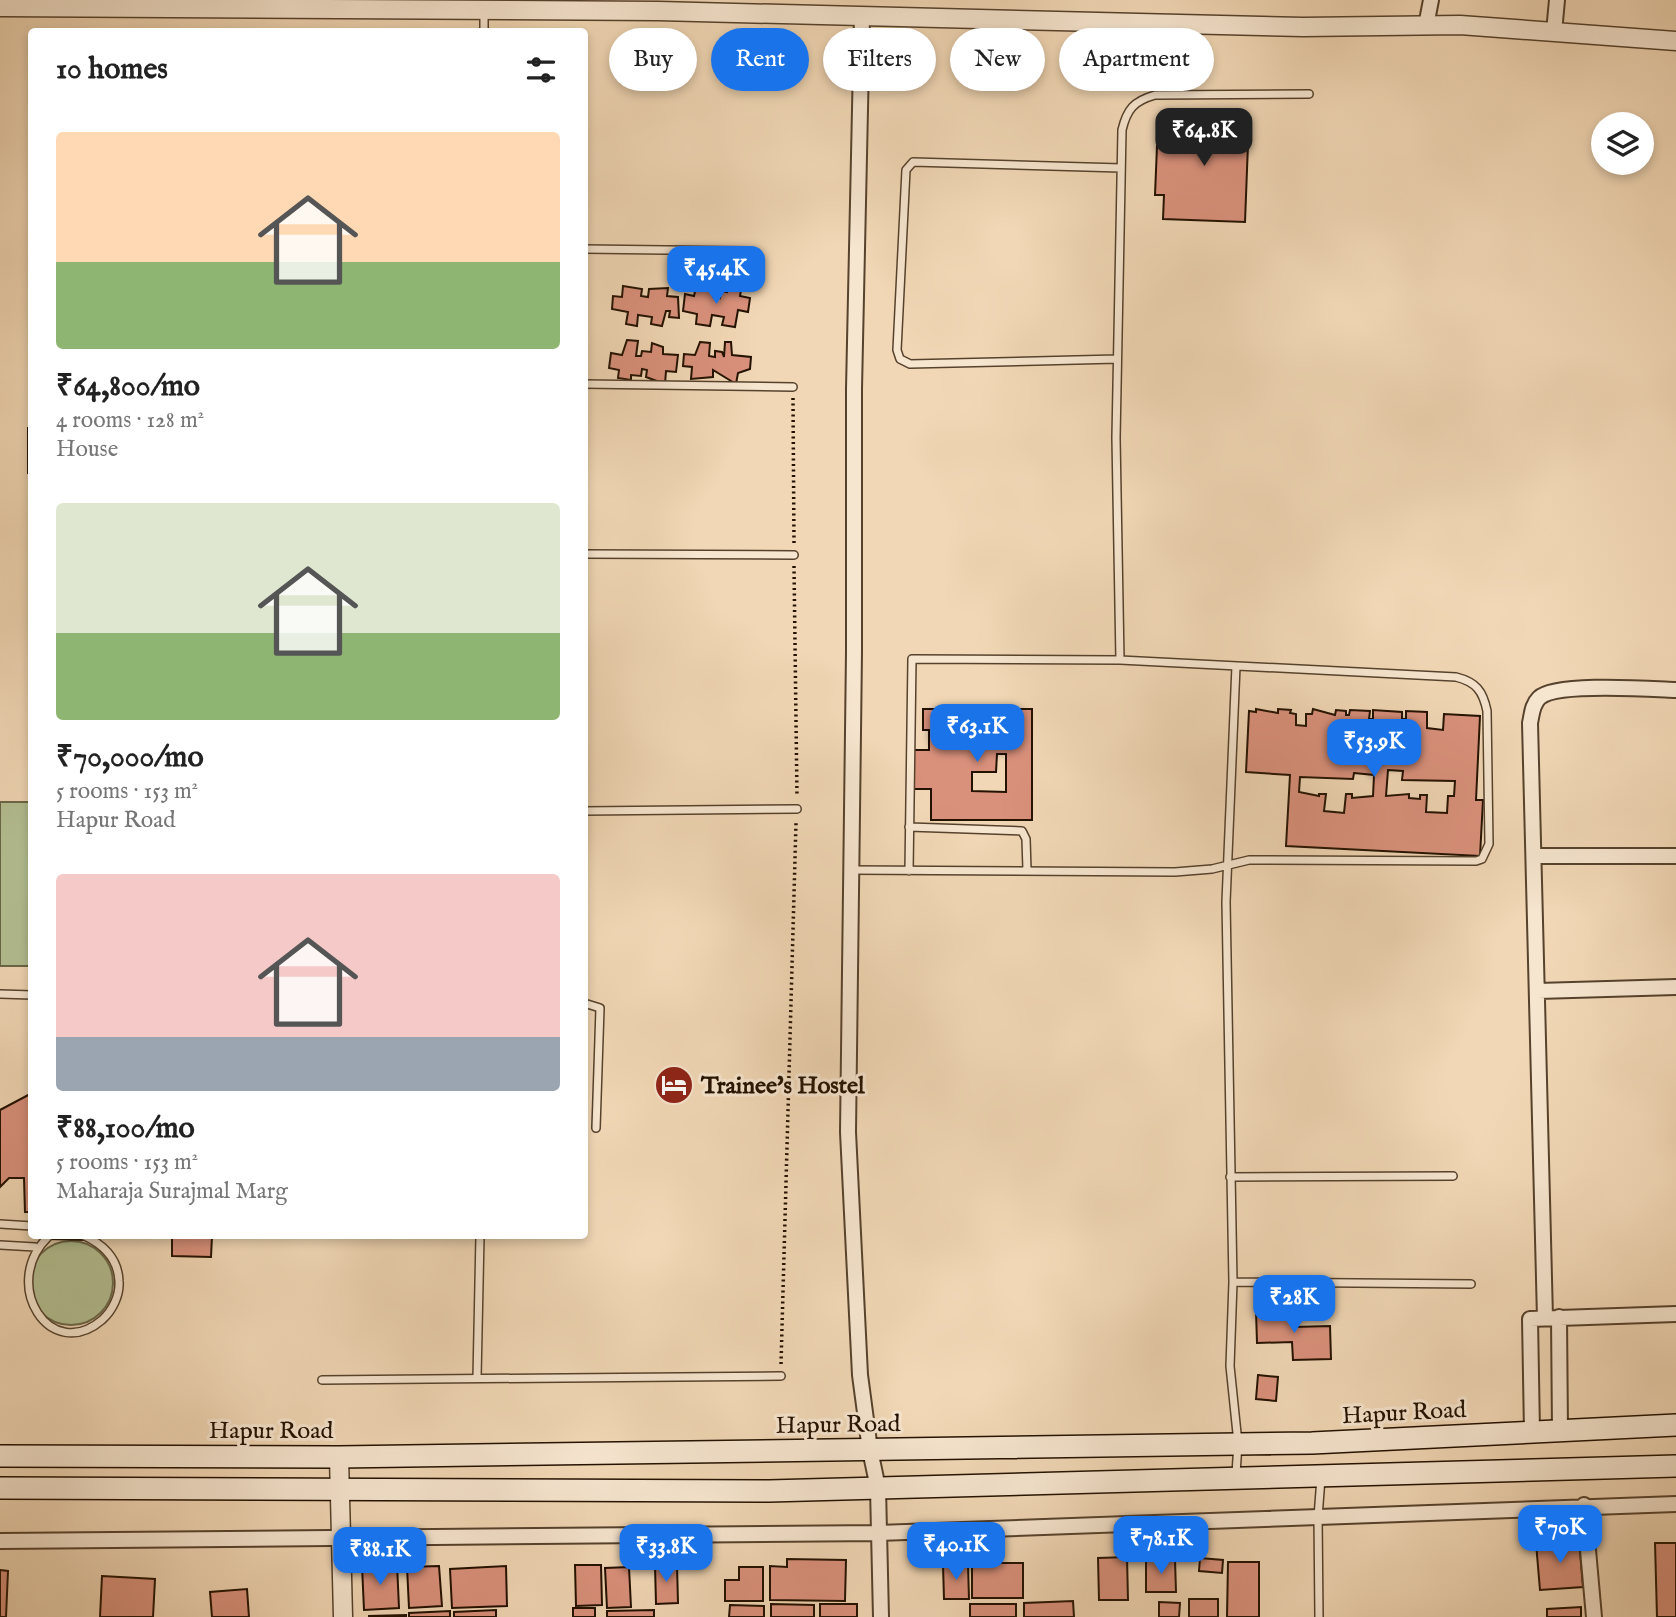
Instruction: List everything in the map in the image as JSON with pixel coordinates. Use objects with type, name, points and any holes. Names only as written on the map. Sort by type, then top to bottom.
[{"type":"main road","name":"Hapur Road","points":[[0,1455],[339,1457],[1312,1443],[1676,1425]]},
{"type":"main road","points":[[0,1488],[769,1491],[1676,1466]]},
{"type":"street","points":[[1426,26],[1431,0]]},
{"type":"street","points":[[1554,32],[1558,0]]},
{"type":"street","points":[[0,8],[484,10],[1289,27],[1426,26],[1676,41]]},
{"type":"street","points":[[862,16],[853,389],[848,1132],[860,1375],[878,1488],[881,1617]]},
{"type":"street","points":[[1560,1431],[1552,1317],[1538,992],[1530,723],[1533,707],[1539,698],[1548,692],[1581,688],[1676,690]]},
{"type":"street","points":[[1535,856],[1676,856]]},
{"type":"street","points":[[1538,992],[1676,988]]},
{"type":"street","points":[[1531,1432],[1530,1319],[1676,1314]]},
{"type":"street","points":[[339,1457],[342,1489],[343,1617]]},
{"type":"street","points":[[0,1541],[878,1533],[1584,1505],[1676,1504]]},
{"type":"street","points":[[1584,1505],[1594,1617]]},
{"type":"lane","points":[[484,10],[484,28]]},
{"type":"lane","points":[[1120,660],[1117,359],[1122,130],[1127,112],[1139,100],[1155,95],[1309,94]]},
{"type":"lane","points":[[1117,359],[910,364],[900,359],[897,350],[906,170],[913,162],[1121,168]]},
{"type":"lane","points":[[588,249],[748,251]]},
{"type":"lane","points":[[588,384],[793,387]]},
{"type":"lane","points":[[588,554],[794,555]]},
{"type":"lane","points":[[851,870],[909,871],[1027,870],[1175,872],[1212,869],[1229,863],[1272,860],[1476,861],[1482,859],[1489,845],[1487,711],[1483,694],[1475,684],[1456,677],[1120,660],[912,659],[909,871]]},
{"type":"lane","points":[[1236,666],[1229,863],[1233,1282],[1230,1366],[1238,1443],[1236,1478]]},
{"type":"lane","points":[[588,811],[797,809]]},
{"type":"lane","points":[[909,827],[1022,831],[1026,839],[1027,870]]},
{"type":"lane","points":[[0,994],[28,995]]},
{"type":"lane","points":[[588,1004],[600,1008],[596,1128]]},
{"type":"lane","points":[[1230,1177],[1453,1176]]},
{"type":"lane","points":[[0,1224],[28,1226]]},
{"type":"lane","points":[[45,1239],[35,1247],[21,1273],[20,1286],[28,1310],[36,1319],[58,1331],[83,1330],[105,1318],[112,1308],[119,1284],[118,1272],[106,1249],[90,1239]]},
{"type":"lane","points":[[477,1378],[480,1239]]},
{"type":"lane","points":[[0,1245],[35,1247]]},
{"type":"lane","points":[[1233,1282],[1471,1284]]},
{"type":"lane","points":[[322,1380],[781,1376]]},
{"type":"lane","points":[[1319,1617],[1318,1517],[1321,1476]]},
{"type":"path","points":[[781,1376],[797,809],[793,387]]},
{"type":"green space","points":[[0,802],[28,802],[28,966],[0,966]]},
{"type":"green space","points":[[71,1241],[94,1248],[106,1260],[113,1283],[106,1306],[94,1318],[71,1325],[48,1318],[36,1306],[29,1283],[36,1260],[48,1248]]},
{"type":"building","points":[[1166,115],[1249,118],[1245,222],[1163,219],[1164,195],[1155,195],[1157,146],[1165,146]]},
{"type":"building","points":[[623,286],[642,289],[641,296],[648,297],[649,289],[668,288],[667,296],[678,297],[679,318],[669,317],[670,311],[666,311],[662,326],[651,324],[652,317],[638,315],[637,326],[626,324],[628,312],[612,309],[613,296],[622,297]]},
{"type":"building","points":[[696,287],[714,290],[713,297],[720,298],[721,291],[727,292],[728,287],[741,290],[740,296],[750,298],[748,312],[738,310],[735,327],[722,325],[724,317],[712,315],[710,326],[696,324],[697,314],[683,311],[685,294],[694,296]]},
{"type":"building","points":[[627,340],[638,341],[636,356],[641,356],[642,351],[651,352],[652,343],[663,347],[663,354],[678,355],[676,372],[666,371],[665,384],[646,377],[647,370],[642,369],[641,376],[631,375],[631,380],[618,378],[619,370],[609,368],[611,353],[622,355]]},
{"type":"building","points":[[700,342],[710,343],[709,356],[715,357],[715,351],[722,352],[724,357],[725,342],[731,342],[732,355],[751,357],[750,369],[738,373],[736,384],[713,370],[713,377],[691,379],[692,367],[683,366],[684,354],[695,355]]},
{"type":"building","points":[[923,709],[1032,709],[1032,820],[931,820],[931,789],[912,789],[912,750],[929,750],[929,730],[923,730]],"holes":[[[997,754],[1006,754],[1006,792],[972,791],[972,772],[996,772]]]},
{"type":"building","points":[[1256,709],[1278,713],[1278,709],[1291,710],[1290,713],[1296,714],[1296,725],[1306,726],[1306,714],[1312,714],[1313,709],[1335,715],[1336,710],[1346,711],[1346,715],[1349,715],[1350,710],[1370,711],[1369,719],[1373,719],[1373,710],[1402,712],[1402,719],[1406,719],[1406,711],[1427,712],[1427,728],[1443,730],[1444,714],[1480,716],[1476,800],[1483,800],[1480,856],[1286,846],[1290,775],[1246,772],[1249,711],[1256,712]],"holes":[[[1388,770],[1403,771],[1402,780],[1455,781],[1454,796],[1448,796],[1447,813],[1426,812],[1427,795],[1420,795],[1420,799],[1409,798],[1409,794],[1386,796]],[[1354,773],[1374,775],[1373,796],[1352,798],[1352,794],[1346,794],[1344,813],[1324,811],[1326,794],[1319,796],[1299,792],[1300,777],[1353,779]]]},
{"type":"building","points":[[28,1095],[28,1212],[25,1212],[24,1178],[9,1178],[0,1187],[0,1110]]},
{"type":"building","points":[[172,1239],[212,1239],[211,1257],[172,1256]]},
{"type":"building","points":[[1293,1310],[1293,1327],[1330,1326],[1331,1359],[1293,1360],[1292,1342],[1257,1343],[1256,1311]]},
{"type":"building","points":[[1258,1375],[1278,1377],[1276,1401],[1256,1399]]},
{"type":"building","points":[[1579,1540],[1583,1587],[1540,1590],[1536,1543]]},
{"type":"building","points":[[1655,1543],[1676,1543],[1676,1617],[1657,1617]]},
{"type":"building","points":[[1127,1557],[1128,1600],[1099,1600],[1098,1558]]},
{"type":"building","points":[[1200,1558],[1223,1560],[1222,1573],[1199,1571]]},
{"type":"building","points":[[787,1559],[846,1560],[845,1601],[770,1600],[770,1566],[787,1567]]},
{"type":"building","points":[[1146,1560],[1175,1560],[1176,1592],[1146,1592]]},
{"type":"building","points":[[1228,1562],[1259,1562],[1259,1617],[1227,1617]]},
{"type":"building","points":[[972,1563],[1023,1563],[1023,1598],[972,1598]]},
{"type":"building","points":[[397,1564],[399,1608],[364,1610],[362,1566]]},
{"type":"building","points":[[575,1565],[601,1565],[602,1605],[576,1606]]},
{"type":"building","points":[[655,1565],[677,1565],[678,1603],[656,1604]]},
{"type":"building","points":[[943,1565],[968,1565],[969,1599],[944,1599]]},
{"type":"building","points":[[439,1566],[442,1606],[409,1608],[407,1567]]},
{"type":"building","points":[[506,1566],[507,1606],[452,1608],[450,1569]]},
{"type":"building","points":[[629,1567],[631,1607],[607,1608],[605,1568]]},
{"type":"building","points":[[739,1567],[763,1567],[763,1601],[725,1601],[725,1580],[739,1580]]},
{"type":"building","points":[[0,1570],[8,1571],[6,1617],[0,1617]]},
{"type":"building","points":[[102,1576],[155,1579],[153,1617],[100,1617]]},
{"type":"building","points":[[247,1589],[249,1617],[212,1617],[210,1592]]},
{"type":"building","points":[[1189,1599],[1218,1599],[1218,1617],[1189,1617]]},
{"type":"building","points":[[1073,1601],[1074,1617],[1024,1617],[1024,1603]]},
{"type":"building","points":[[1159,1602],[1180,1603],[1179,1617],[1159,1617]]},
{"type":"building","points":[[771,1604],[814,1605],[814,1617],[771,1617]]},
{"type":"building","points":[[820,1604],[857,1604],[857,1617],[820,1617]]},
{"type":"building","points":[[970,1604],[1016,1604],[1016,1617],[970,1617]]},
{"type":"building","points":[[730,1605],[764,1606],[764,1617],[729,1617]]},
{"type":"building","points":[[1581,1607],[1581,1617],[1547,1617],[1547,1609]]},
{"type":"building","points":[[573,1608],[595,1608],[595,1617],[573,1617]]},
{"type":"building","points":[[496,1610],[496,1617],[454,1617],[454,1612]]},
{"type":"building","points":[[654,1610],[654,1617],[607,1617],[607,1611]]},
{"type":"building","points":[[450,1611],[450,1617],[409,1617],[409,1613]]},
{"type":"building","points":[[369,1616],[406,1617],[369,1617]]},
{"type":"place","name":"Trainee's Hostel","points":[[674,1085]]}]
